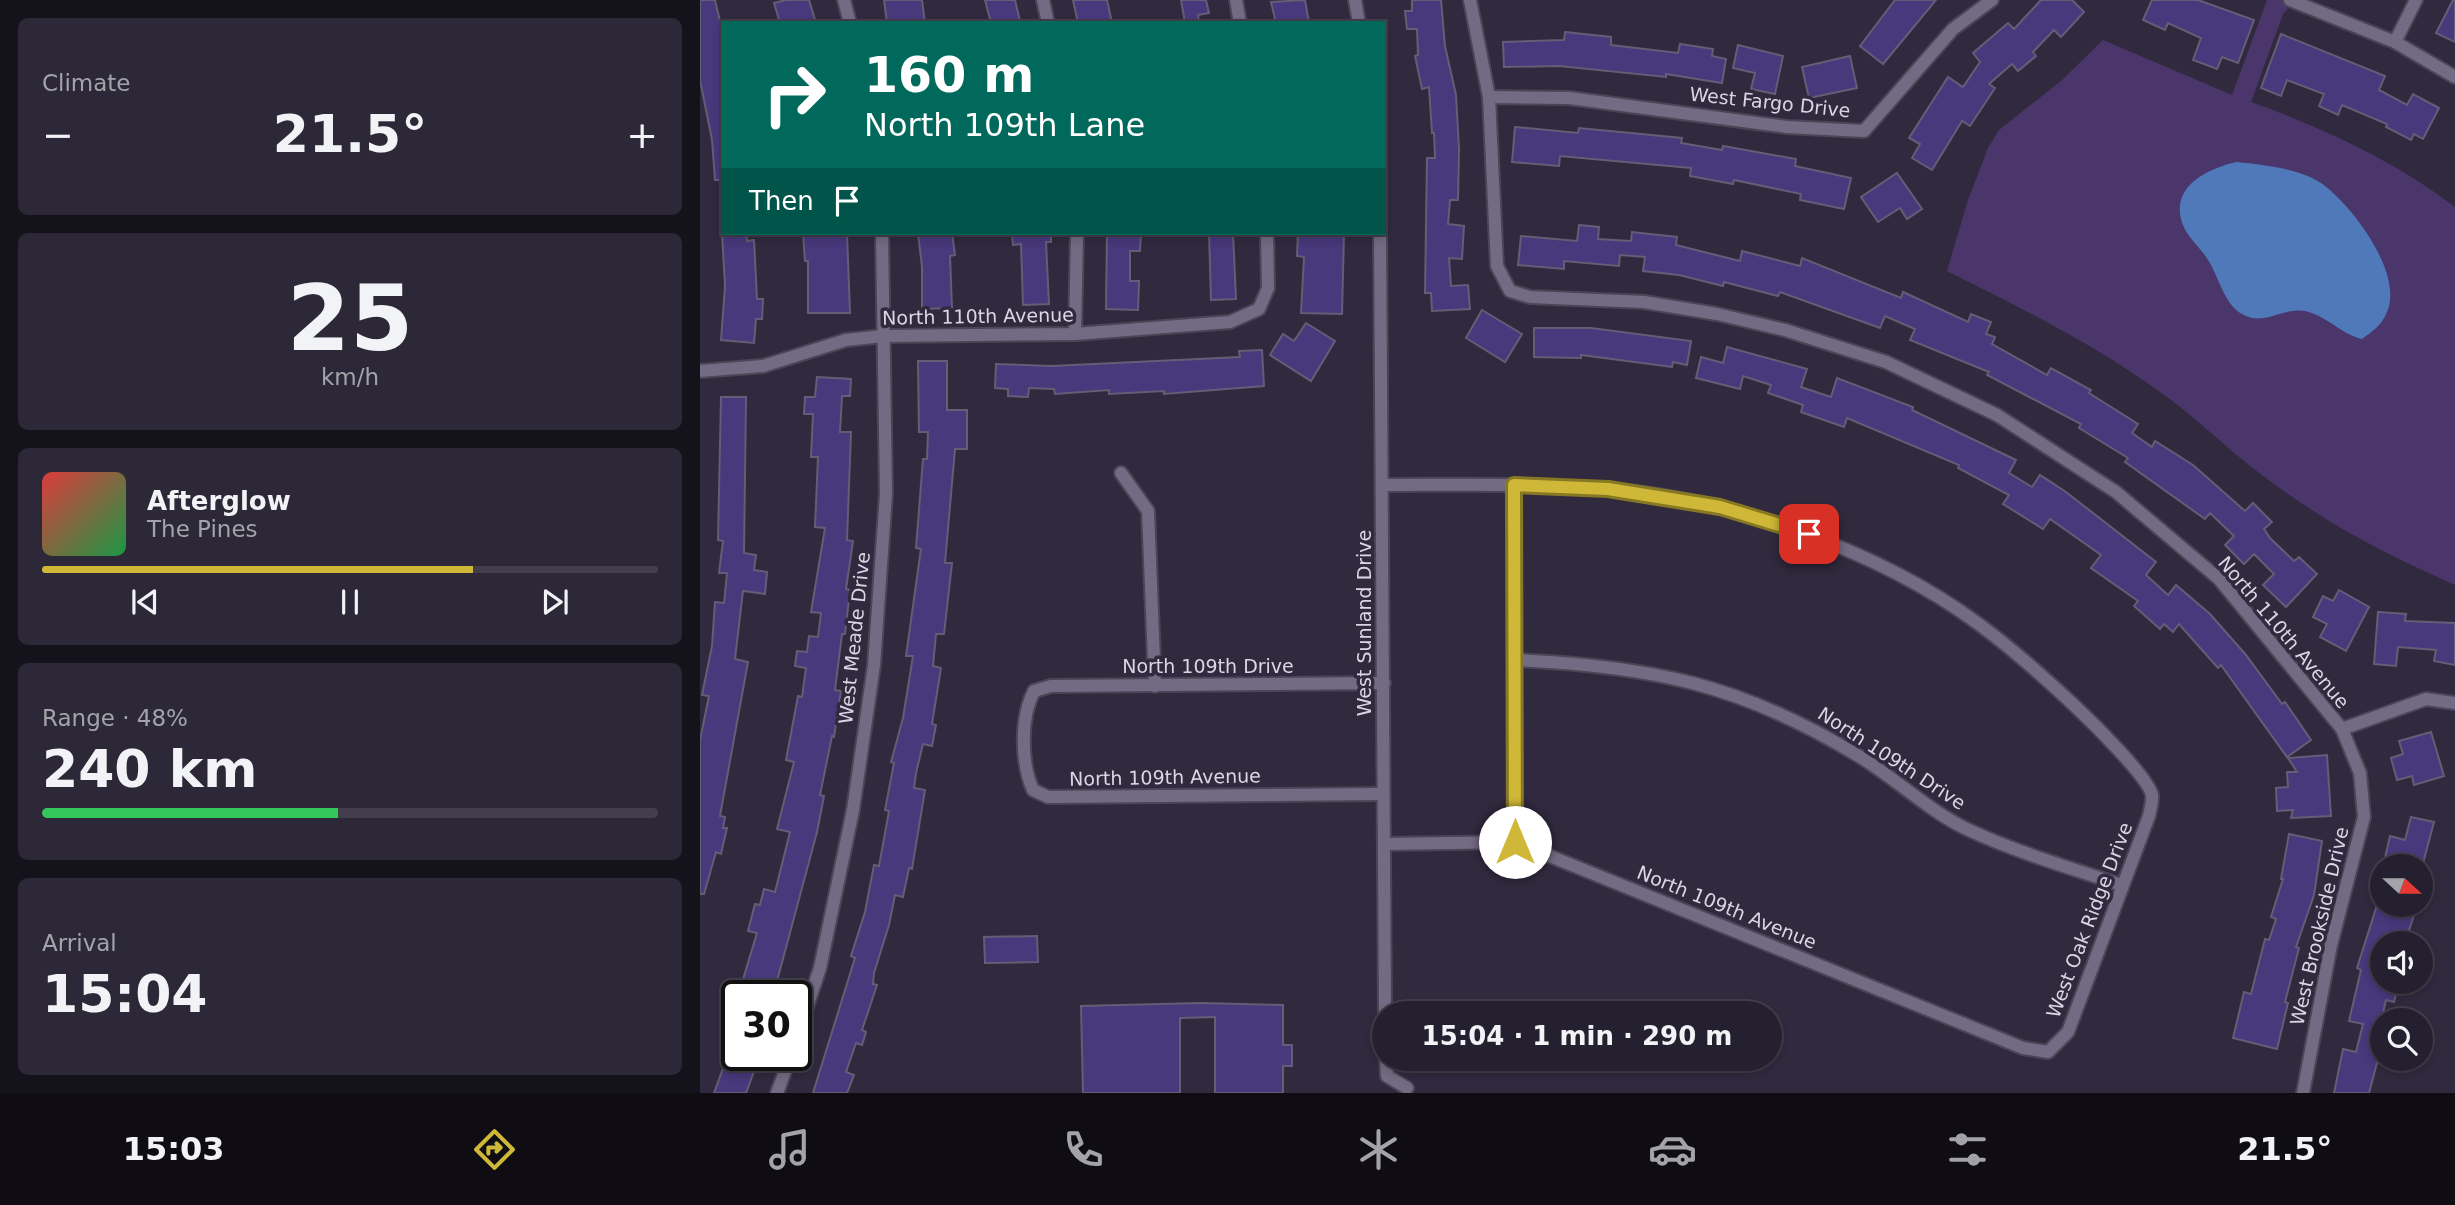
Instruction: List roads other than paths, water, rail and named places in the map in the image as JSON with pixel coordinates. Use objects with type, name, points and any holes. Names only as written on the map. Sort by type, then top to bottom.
[{"type":"street","points":[[844,0],[849,21]]},
{"type":"street","points":[[1043,0],[1048,21]]},
{"type":"street","points":[[1236,0],[1240,21]]},
{"type":"street","points":[[1355,0],[1359,21]]},
{"type":"street","points":[[1470,0],[1489,97]]},
{"type":"street","name":"West Fargo Drive","points":[[1489,97],[1569,98],[1787,127],[1864,131],[1953,29],[1992,0]]},
{"type":"street","points":[[2290,0],[2395,42],[2455,77]]},
{"type":"street","points":[[2395,42],[2416,0]]},
{"type":"street","name":"North 110th Avenue","points":[[1489,97],[1497,266],[1510,292],[1530,297],[1644,302],[1785,330],[1886,362],[1997,415],[2116,492],[2219,579],[2342,729]]},
{"type":"street","name":"West Meade Drive","points":[[812,992],[820,968],[853,810],[874,665],[886,494],[882,235]]},
{"type":"street","points":[[1076,334],[1077,235]]},
{"type":"street","name":"North 110th Avenue","points":[[700,372],[763,366],[846,340],[883,336],[1076,334],[1230,322],[1259,309],[1268,288],[1267,235]]},
{"type":"street","name":"West Sunland Drive","points":[[1380,235],[1385,1001]]},
{"type":"street","points":[[1121,472],[1148,511],[1155,686]]},
{"type":"street","points":[[1383,485],[1514,485],[1515,842]]},
{"type":"street","name":"West Oak Ridge Drive","points":[[1514,485],[1608,489],[1720,507],[1809,534],[1893,572],[1978,623],[2044,677],[2095,724],[2144,781],[2152,796],[2149,816],[2068,1032],[2048,1052]]},
{"type":"street","name":"North 109th Drive","points":[[1515,660],[1590,663],[1681,678],[1747,698],[1822,734],[1878,768],[1930,808],[1970,831],[2121,885]]},
{"type":"street","name":"North 109th Drive","points":[[1033,790],[1026,774],[1026,707],[1034,691],[1051,686],[1384,683]]},
{"type":"street","points":[[2342,729],[2427,699],[2455,703]]},
{"type":"street","name":"West Brookside Drive","points":[[2302,1093],[2331,945],[2364,817],[2360,773],[2342,729]]},
{"type":"street","name":"North 109th Avenue","points":[[1033,790],[1048,797],[1382,794]]},
{"type":"street","name":"North 109th Avenue","points":[[1384,844],[1515,842],[2023,1048],[2048,1052]]},
{"type":"street","points":[[777,1093],[785,1071]]},
{"type":"street","points":[[1387,1071],[1387,1076],[1407,1088]]},
{"type":"water","points":[[2237,162],[2281,168],[2312,178],[2333,193],[2360,223],[2381,260],[2388,278],[2390,296],[2385,317],[2362,339],[2313,313],[2297,311],[2258,318],[2242,314],[2231,304],[2208,260],[2185,230],[2180,212],[2181,200],[2194,182],[2214,169]]}]
